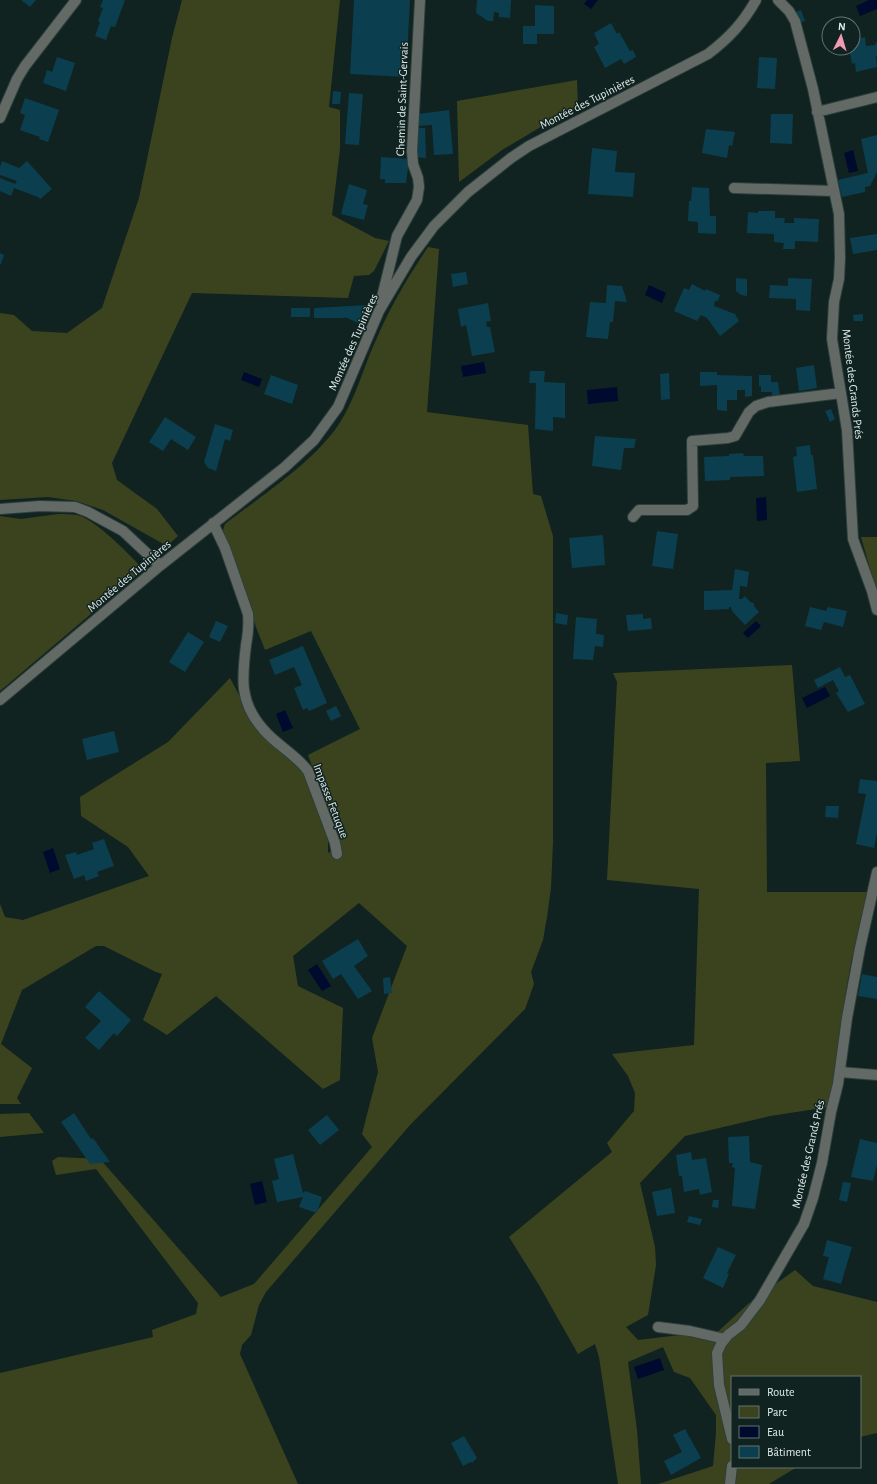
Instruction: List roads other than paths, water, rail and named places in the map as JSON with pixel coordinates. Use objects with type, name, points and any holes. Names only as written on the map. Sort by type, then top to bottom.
[{"type":"street","points":[[0,118],[14,85],[25,66],[76,0]]},
{"type":"street","name":"Chemin de Saint-Gervais","points":[[379,311],[397,236],[417,200],[419,187],[418,178],[413,164],[412,151],[420,0]]},
{"type":"street","name":"Montée des Tupinières","points":[[0,700],[161,565],[302,453],[328,423],[338,407],[379,311],[411,257],[434,226],[452,208],[488,175],[529,146],[708,54],[737,29],[756,0]]},
{"type":"street","name":"Montée des Grands Prés","points":[[778,0],[789,11],[795,21],[813,89],[839,214],[839,278],[833,317],[832,339],[847,430],[853,539],[872,591],[877,610]]},
{"type":"street","points":[[817,112],[877,97]]},
{"type":"street","points":[[734,188],[834,191]]},
{"type":"street","points":[[633,517],[638,510],[687,510],[692,506],[692,441],[736,436],[749,412],[756,406],[768,402],[841,393]]},
{"type":"street","points":[[0,509],[40,506],[75,507],[88,512],[123,531],[161,565]]},
{"type":"street","name":"Impasse Fetuque","points":[[213,523],[225,548],[248,614],[249,622],[243,683],[245,698],[251,712],[262,729],[285,750],[297,758],[308,771],[332,836],[337,854]]},
{"type":"street","name":"Montée des Grands Prés","points":[[731,1435],[719,1385],[717,1353],[728,1335],[741,1325],[760,1300],[804,1224],[813,1198],[822,1163],[840,1072],[847,1018],[860,948],[877,872]]},
{"type":"street","points":[[840,1072],[877,1075]]},
{"type":"street","points":[[658,1327],[690,1331],[725,1339]]},
{"type":"street","points":[[730,1484],[732,1468]]},
{"type":"water","points":[[587,0],[598,0],[591,9],[584,4]]},
{"type":"water","points":[[869,0],[877,0],[877,9],[860,16],[856,6]]},
{"type":"water","points":[[853,150],[858,171],[849,173],[844,153]]},
{"type":"water","points":[[649,285],[666,293],[662,303],[645,295]]},
{"type":"water","points":[[484,362],[486,373],[463,377],[461,366]]},
{"type":"water","points":[[244,372],[262,379],[259,387],[241,380]]},
{"type":"water","points":[[617,387],[618,401],[588,404],[587,390]]},
{"type":"water","points":[[766,497],[767,520],[757,521],[756,498]]},
{"type":"water","points":[[756,621],[761,626],[748,638],[743,633]]},
{"type":"water","points":[[825,687],[830,696],[807,708],[802,698]]},
{"type":"water","points":[[285,710],[293,728],[283,732],[276,714]]},
{"type":"water","points":[[53,848],[60,869],[50,873],[43,852]]},
{"type":"water","points":[[317,964],[331,986],[322,991],[308,970]]},
{"type":"water","points":[[262,1181],[267,1202],[255,1205],[250,1184]]},
{"type":"water","points":[[660,1358],[664,1370],[638,1379],[634,1367]]}]
